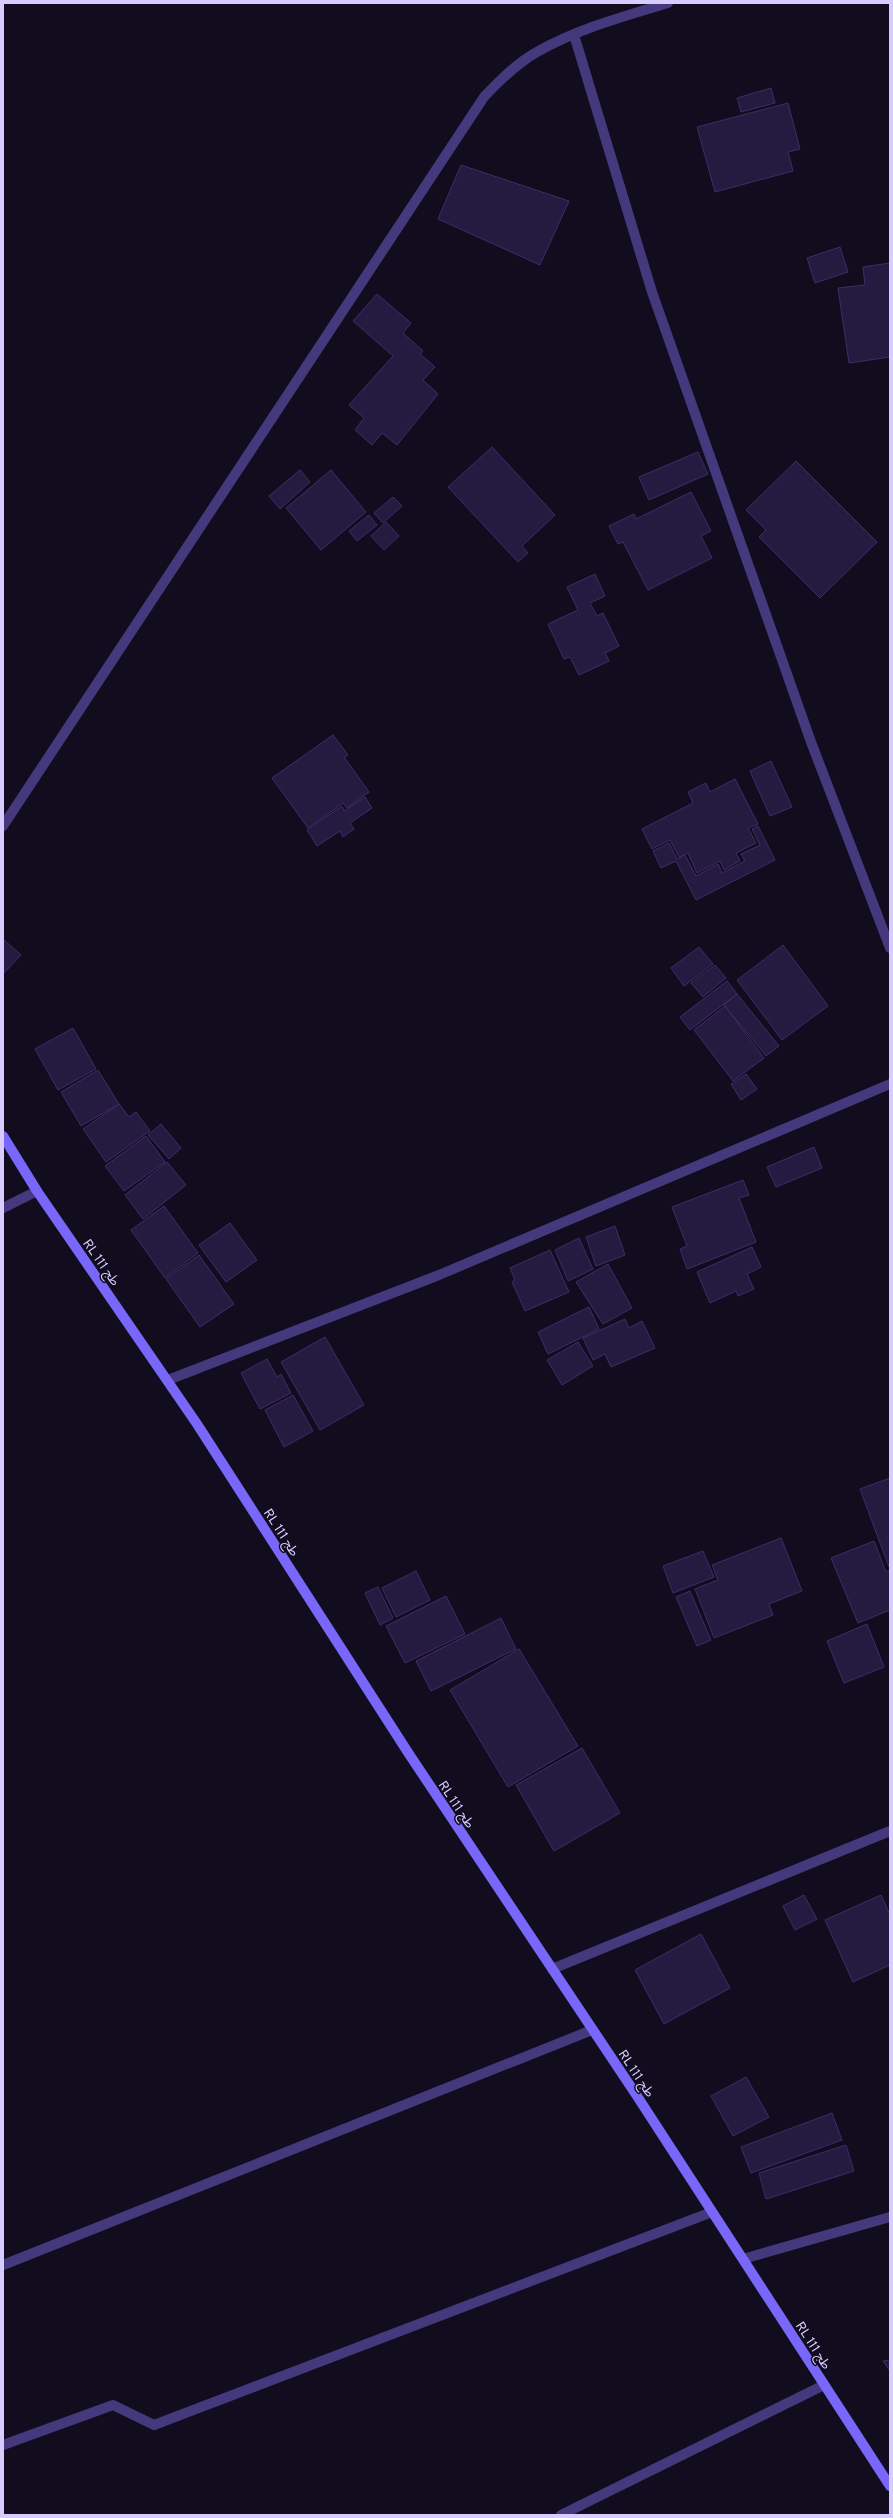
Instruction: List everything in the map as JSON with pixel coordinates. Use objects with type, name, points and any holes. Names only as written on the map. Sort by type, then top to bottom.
[{"type":"street","points":[[3,826],[484,97],[507,73],[537,52],[574,35],[668,3]]},
{"type":"street","points":[[574,35],[652,292],[811,742],[890,948]]},
{"type":"street","points":[[168,1380],[439,1275],[890,1084]]},
{"type":"street","name":"RL طج 111","points":[[3,1136],[37,1191],[168,1380],[409,1754],[743,2259],[890,2486]]},
{"type":"street","points":[[3,1208],[37,1191]]},
{"type":"street","points":[[552,1969],[890,1832]]},
{"type":"street","points":[[3,2265],[592,2030]]},
{"type":"street","points":[[3,2444],[113,2405],[154,2425],[712,2212]]},
{"type":"street","points":[[743,2259],[890,2217]]},
{"type":"street","points":[[561,2515],[824,2385]]},
{"type":"building","points":[[771,88],[775,103],[741,112],[737,98]]},
{"type":"building","points":[[788,103],[800,149],[788,152],[793,171],[715,192],[697,127]]},
{"type":"building","points":[[461,165],[569,201],[540,265],[438,219]]},
{"type":"building","points":[[840,247],[848,272],[815,283],[807,258]]},
{"type":"building","points":[[890,263],[890,357],[849,363],[838,288],[865,285],[863,267]]},
{"type":"building","points":[[377,294],[411,323],[403,333],[423,351],[420,354],[435,367],[423,380],[438,394],[397,445],[382,433],[372,445],[355,430],[364,418],[349,405],[393,356],[353,321]]},
{"type":"building","points":[[492,447],[555,515],[522,546],[528,553],[518,562],[448,487]]},
{"type":"building","points":[[698,452],[708,474],[649,500],[639,477]]},
{"type":"building","points":[[796,461],[877,542],[820,598],[759,537],[766,530],[746,510]]},
{"type":"building","points":[[300,470],[310,482],[280,509],[269,496]]},
{"type":"building","points":[[331,470],[366,512],[321,550],[286,508]]},
{"type":"building","points":[[691,492],[711,531],[701,536],[712,558],[648,590],[623,542],[618,544],[609,526],[634,514],[636,519]]},
{"type":"building","points":[[393,497],[402,506],[383,523],[374,513]]},
{"type":"building","points":[[369,515],[377,525],[357,541],[349,531]]},
{"type":"building","points":[[386,522],[399,536],[384,550],[371,536]]},
{"type":"building","points":[[595,574],[605,596],[590,603],[597,616],[603,613],[619,646],[605,653],[609,661],[579,675],[570,657],[564,659],[548,624],[578,610],[567,587]]},
{"type":"building","points":[[333,735],[348,755],[344,757],[369,792],[347,808],[343,803],[308,828],[272,778]]},
{"type":"building","points":[[771,761],[792,807],[770,816],[750,771]]},
{"type":"building","points":[[735,779],[758,824],[748,828],[756,843],[736,853],[740,861],[724,870],[720,861],[697,873],[688,853],[679,857],[670,840],[652,849],[642,829],[693,803],[688,792],[706,783],[710,792]]},
{"type":"building","points":[[365,797],[372,808],[350,823],[354,829],[343,837],[340,831],[317,846],[307,830],[342,806],[344,811]]},
{"type":"building","points":[[758,826],[775,860],[696,900],[676,861],[661,868],[653,851],[669,843],[677,859],[685,855],[696,876],[718,864],[722,873],[745,861],[741,854],[760,845],[752,829]]},
{"type":"building","points":[[3,939],[21,955],[3,974]]},
{"type":"building","points":[[783,945],[828,1006],[782,1040],[737,980]]},
{"type":"building","points":[[699,947],[713,964],[684,986],[671,968]]},
{"type":"building","points":[[715,965],[726,978],[703,997],[691,983]]},
{"type":"building","points":[[727,981],[737,994],[690,1030],[680,1017]]},
{"type":"building","points":[[737,994],[779,1046],[766,1056],[724,1005]]},
{"type":"building","points":[[725,1006],[764,1058],[733,1081],[694,1030]]},
{"type":"building","points":[[73,1028],[96,1069],[58,1090],[35,1049]]},
{"type":"building","points":[[98,1070],[119,1104],[81,1126],[61,1092]]},
{"type":"building","points":[[746,1074],[757,1089],[741,1100],[731,1084]]},
{"type":"building","points":[[119,1104],[129,1117],[136,1112],[150,1131],[106,1162],[83,1129]]},
{"type":"building","points":[[161,1124],[181,1148],[169,1159],[148,1135]]},
{"type":"building","points":[[146,1136],[165,1162],[124,1191],[105,1166]]},
{"type":"building","points":[[814,1147],[822,1168],[776,1187],[767,1167]]},
{"type":"building","points":[[167,1162],[186,1185],[143,1219],[125,1195]]},
{"type":"building","points":[[743,1180],[749,1195],[739,1198],[756,1242],[687,1269],[680,1249],[687,1246],[672,1207]]},
{"type":"building","points":[[164,1206],[198,1253],[165,1278],[131,1230]]},
{"type":"building","points":[[230,1223],[257,1260],[226,1282],[199,1245]]},
{"type":"building","points":[[615,1226],[625,1255],[596,1266],[586,1237]]},
{"type":"building","points":[[579,1238],[593,1269],[568,1281],[555,1250]]},
{"type":"building","points":[[752,1247],[761,1267],[747,1274],[754,1289],[738,1296],[736,1291],[710,1303],[697,1272]]},
{"type":"building","points":[[550,1250],[569,1292],[525,1311],[512,1282],[515,1280],[510,1268]]},
{"type":"building","points":[[199,1255],[234,1304],[200,1327],[166,1279]]},
{"type":"building","points":[[608,1264],[632,1308],[603,1324],[576,1282]]},
{"type":"building","points":[[589,1307],[599,1329],[548,1354],[538,1332]]},
{"type":"building","points":[[625,1319],[629,1328],[642,1321],[655,1348],[611,1367],[605,1354],[593,1360],[583,1338]]},
{"type":"building","points":[[325,1337],[364,1405],[320,1430],[281,1362]]},
{"type":"building","points":[[578,1342],[593,1366],[562,1385],[547,1360]]},
{"type":"building","points":[[267,1359],[277,1377],[281,1374],[291,1393],[260,1409],[241,1373]]},
{"type":"building","points":[[293,1395],[313,1431],[284,1447],[265,1410]]},
{"type":"building","points":[[890,1478],[890,1567],[889,1567],[860,1489]]},
{"type":"building","points":[[781,1538],[802,1591],[769,1604],[773,1615],[714,1638],[695,1589],[718,1580],[712,1565]]},
{"type":"building","points":[[874,1541],[886,1572],[890,1570],[890,1610],[858,1623],[831,1558]]},
{"type":"building","points":[[703,1551],[714,1577],[673,1593],[663,1566]]},
{"type":"building","points":[[416,1571],[430,1600],[396,1617],[382,1588]]},
{"type":"building","points":[[378,1587],[393,1618],[380,1625],[365,1593]]},
{"type":"building","points":[[690,1591],[711,1640],[697,1646],[676,1597]]},
{"type":"building","points":[[446,1596],[465,1634],[405,1663],[386,1626]]},
{"type":"building","points":[[501,1618],[516,1649],[431,1691],[416,1661]]},
{"type":"building","points":[[867,1624],[884,1667],[844,1683],[827,1641]]},
{"type":"building","points":[[519,1649],[578,1746],[508,1787],[450,1690]]},
{"type":"building","points":[[582,1748],[620,1813],[554,1851],[516,1785]]},
{"type":"building","points":[[804,1895],[817,1919],[795,1930],[783,1906]]},
{"type":"building","points":[[881,1895],[890,1915],[890,1965],[853,1982],[825,1920]]},
{"type":"building","points":[[701,1934],[730,1988],[664,2024],[635,1970]]},
{"type":"building","points":[[746,2077],[769,2117],[733,2136],[711,2096]]},
{"type":"building","points":[[832,2113],[842,2140],[751,2173],[741,2147]]},
{"type":"building","points":[[846,2145],[854,2171],[766,2199],[759,2173]]},
{"type":"building","points":[[890,2360],[890,2371],[883,2361]]}]
